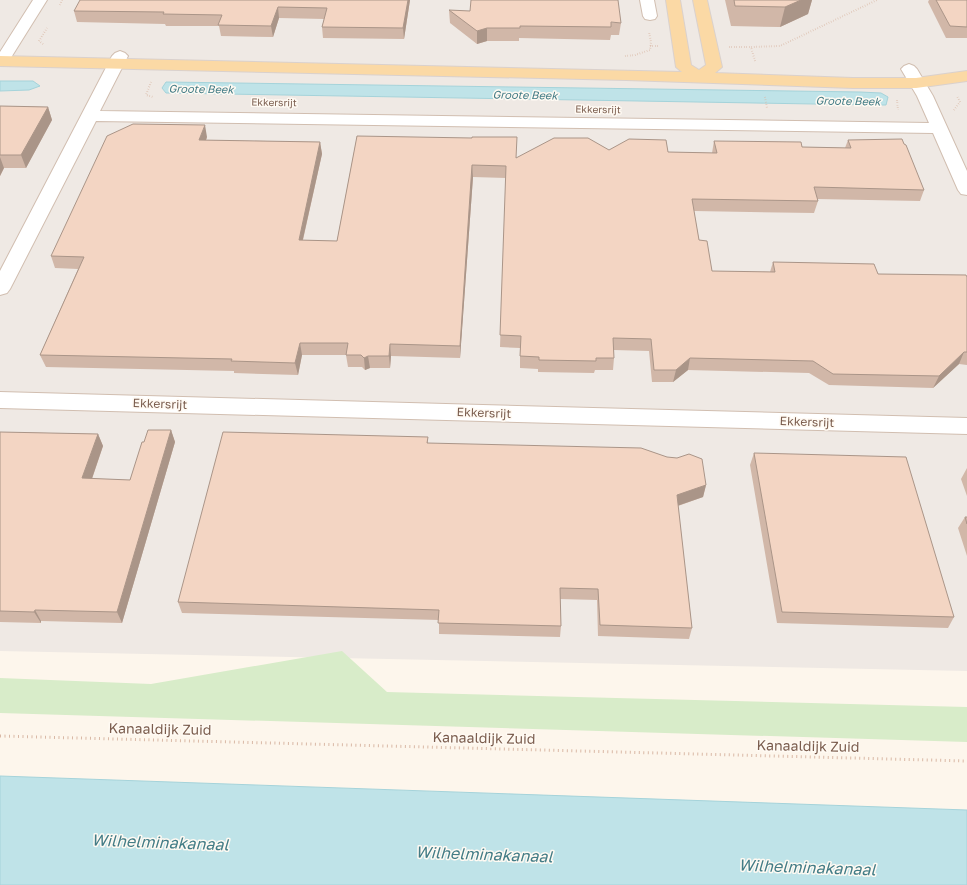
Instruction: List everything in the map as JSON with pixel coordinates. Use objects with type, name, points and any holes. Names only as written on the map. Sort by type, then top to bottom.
[{"type":"main road","points":[[673,0],[684,67],[699,77]]},
{"type":"main road","points":[[700,0],[714,67]]},
{"type":"main road","points":[[2,58],[852,69],[917,83]]},
{"type":"main road","points":[[118,60],[853,83],[917,83],[967,75]]},
{"type":"main road","points":[[699,77],[714,67]]},
{"type":"street","points":[[2,58],[40,0]]},
{"type":"street","points":[[647,0],[650,16]]},
{"type":"street","points":[[0,289],[118,60]]},
{"type":"street","points":[[917,83],[940,128],[967,190]]},
{"type":"street","name":"Ekkersrijt","points":[[90,116],[940,128]]},
{"type":"street","name":"Ekkersrijt","points":[[0,400],[967,426]]},
{"type":"path","points":[[59,7],[62,0]]},
{"type":"path","points":[[757,67],[751,47],[780,46],[877,0]]},
{"type":"path","points":[[622,56],[635,55],[650,50],[650,16]]},
{"type":"path","points":[[47,28],[40,41],[47,46]]},
{"type":"path","points":[[147,78],[151,80],[146,95],[157,99]]},
{"type":"path","points":[[891,113],[898,110],[898,96],[917,83],[962,93]]},
{"type":"path","name":"Kanaaldijk Zuid","points":[[0,736],[967,761]]},
{"type":"shaded area","points":[[0,0],[967,0],[967,671],[0,651]]},
{"type":"green space","points":[[342,651],[387,692],[967,707],[967,742],[0,713],[0,678],[151,684]]},
{"type":"water","points":[[0,81],[33,81],[40,86],[29,90],[0,91]]},
{"type":"water","name":"Groote Beek","points":[[166,82],[860,92],[881,93],[888,97],[886,105],[873,105],[166,93],[162,88]]},
{"type":"water","name":"Wilhelminakanaal","points":[[0,776],[967,810],[967,885],[0,885]]},
{"type":"building","points":[[80,0],[408,0],[403,28],[322,27],[327,8],[278,7],[271,26],[218,25],[222,15],[163,14],[164,12],[74,11]]},
{"type":"building","points":[[471,0],[618,0],[621,23],[611,22],[611,27],[520,26],[520,28],[487,28],[477,31],[449,10],[470,11]]},
{"type":"building","points":[[734,0],[801,0],[785,7],[735,6]]},
{"type":"building","points":[[936,0],[967,0],[967,27],[950,26]]},
{"type":"building","points":[[0,106],[48,107],[21,155],[0,155]]},
{"type":"building","points":[[133,124],[205,125],[199,140],[320,142],[299,240],[337,241],[357,136],[472,138],[517,137],[516,158],[554,138],[588,138],[609,150],[629,139],[666,140],[668,152],[717,153],[714,141],[801,142],[802,147],[851,148],[848,140],[902,139],[906,145],[924,190],[814,187],[818,201],[692,199],[699,240],[707,241],[712,271],[775,272],[773,262],[874,264],[878,274],[966,275],[967,352],[964,352],[939,376],[833,374],[813,361],[690,358],[676,370],[654,370],[651,339],[613,338],[614,358],[596,358],[596,361],[539,360],[539,357],[520,356],[521,336],[500,335],[506,166],[472,165],[460,346],[390,344],[389,356],[368,356],[364,358],[361,355],[346,355],[348,343],[300,343],[295,363],[231,361],[232,359],[40,355],[84,257],[51,256],[107,136]]},
{"type":"building","points":[[148,430],[171,430],[117,612],[35,610],[34,612],[0,611],[0,432],[98,434],[82,478],[130,480],[142,442],[144,442]]},
{"type":"building","points":[[223,432],[428,437],[427,443],[641,448],[667,457],[677,458],[689,454],[702,459],[706,485],[677,495],[692,628],[600,625],[598,589],[560,588],[561,626],[438,623],[439,610],[178,602]]},
{"type":"building","points":[[754,453],[906,457],[954,617],[782,612]]}]
